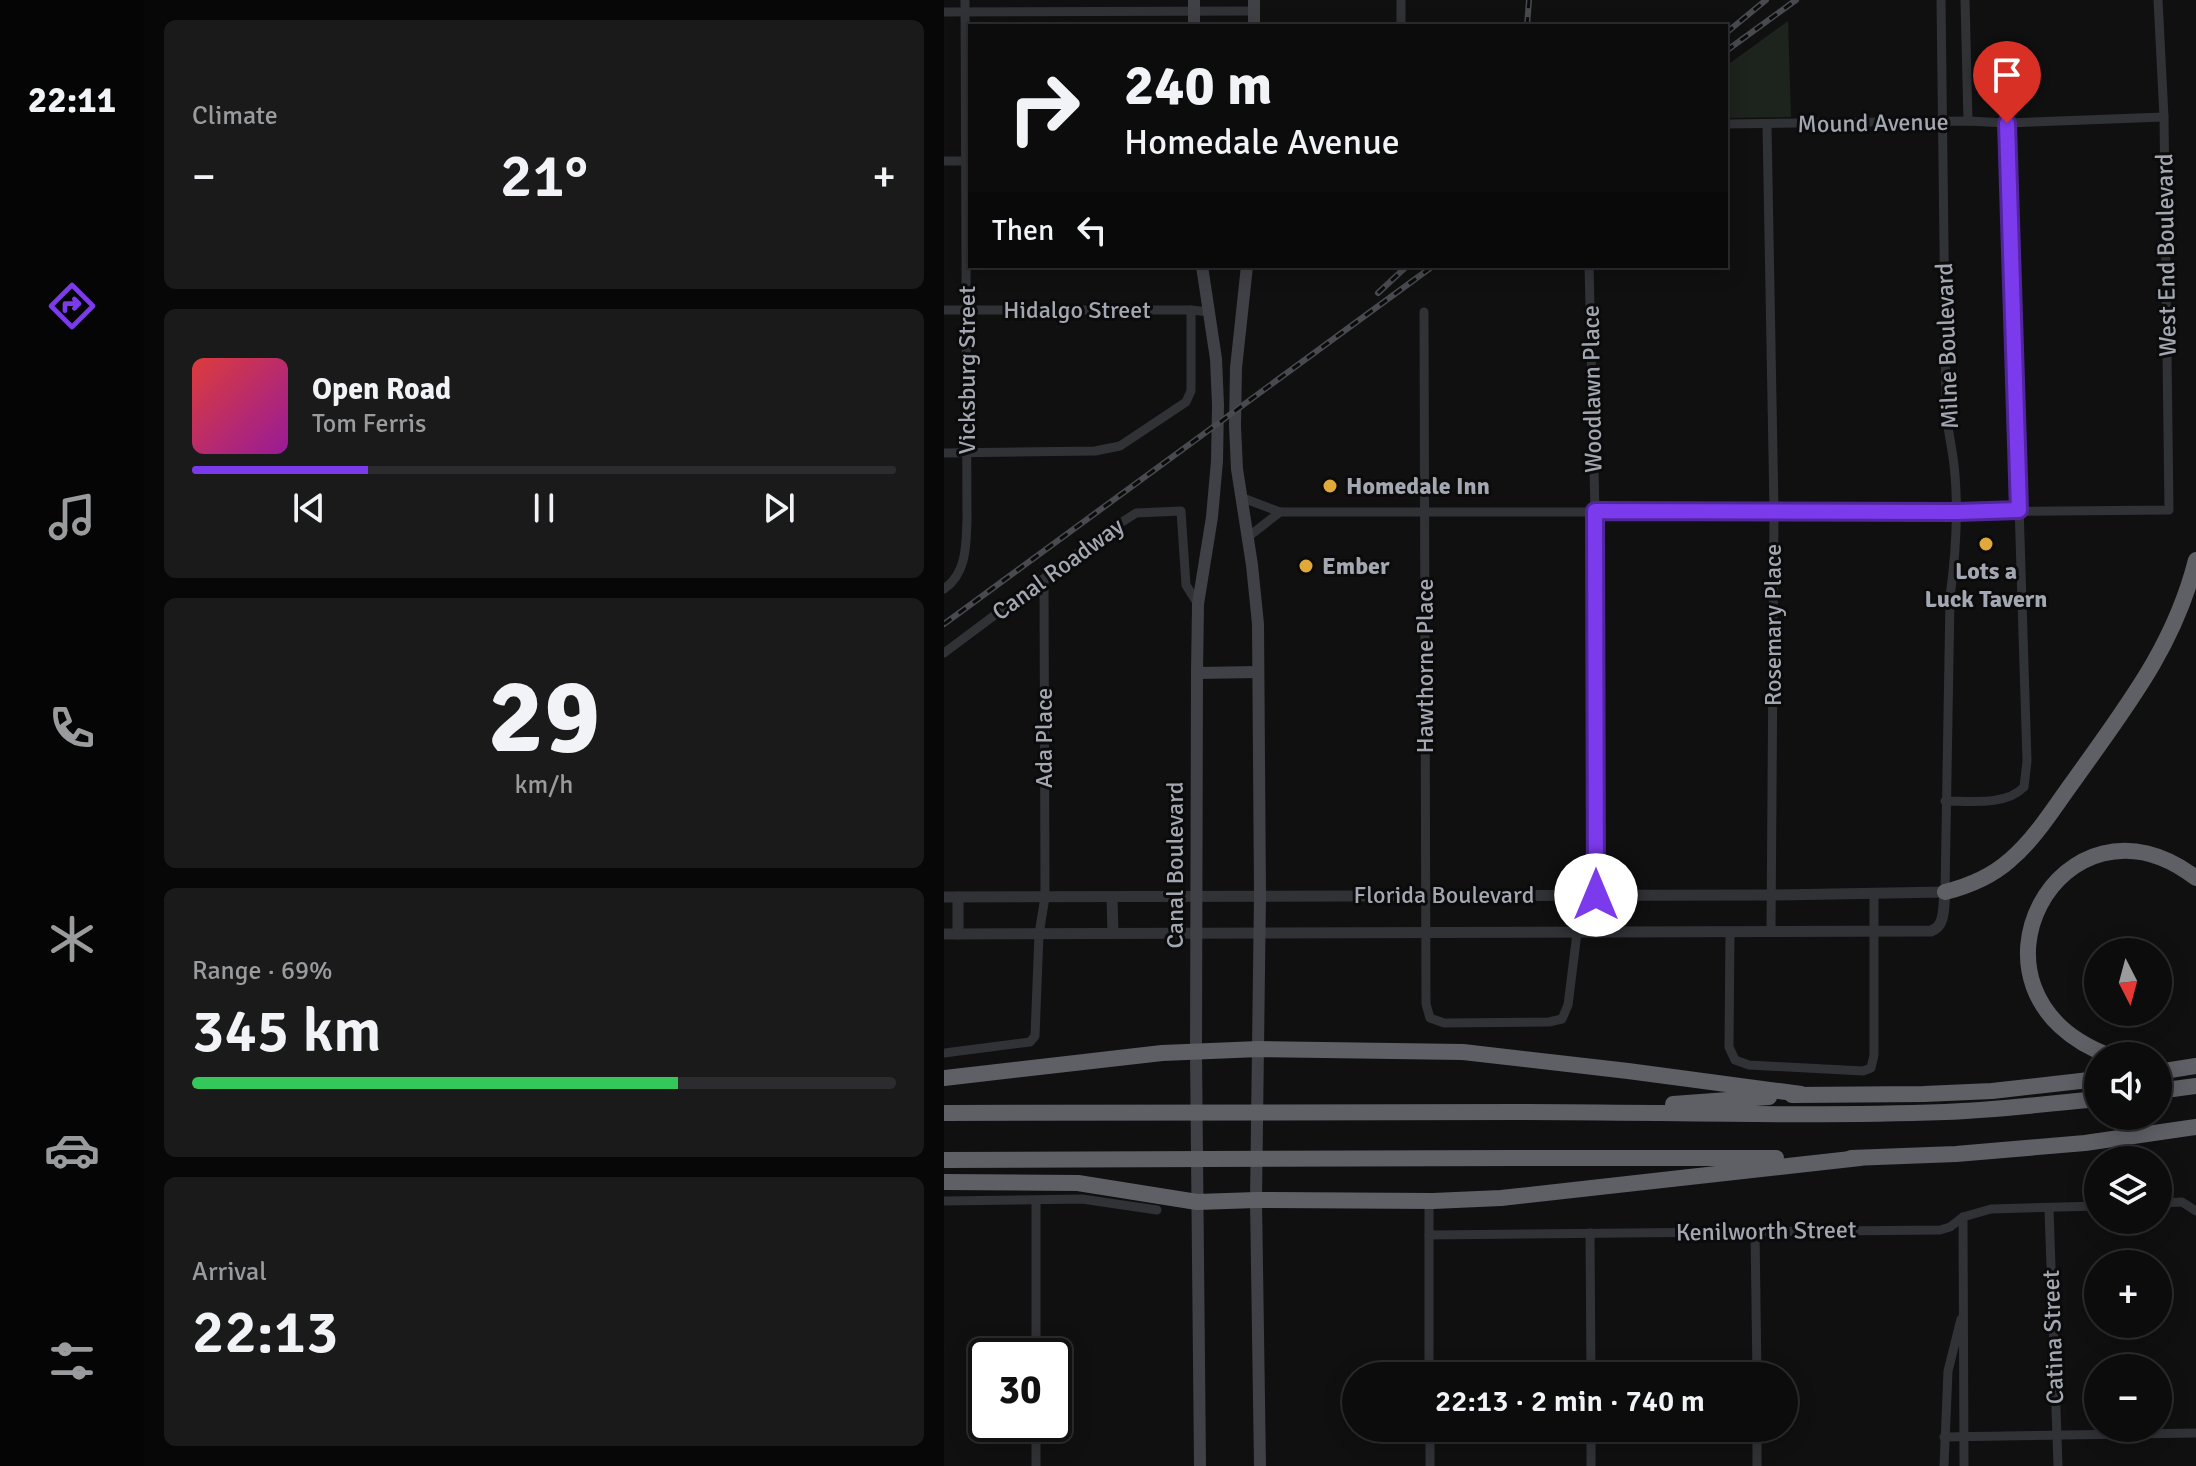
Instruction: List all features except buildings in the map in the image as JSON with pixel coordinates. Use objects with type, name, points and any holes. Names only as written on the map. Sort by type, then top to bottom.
[{"type":"highway","points":[[1945,892],[1977,882],[2001,867],[2025,846],[2051,812],[2131,701],[2169,638],[2196,560]]},
{"type":"highway","points":[[2084,1045],[2055,1022],[2033,986],[2028,968],[2027,943],[2031,927],[2048,890],[2078,863],[2096,855],[2117,852],[2162,857],[2196,878]]},
{"type":"highway","points":[[944,1078],[1162,1053],[1259,1049],[1463,1052],[1801,1094]]},
{"type":"highway","points":[[2172,1069],[2196,1066]]},
{"type":"highway","points":[[1575,1112],[1801,1094],[1924,1094],[2084,1081]]},
{"type":"highway","points":[[2172,1089],[2196,1086]]},
{"type":"highway","points":[[944,1113],[1756,1114],[1929,1112],[2084,1100]]},
{"type":"highway","points":[[944,1160],[1860,1158],[2085,1143],[2196,1127]]},
{"type":"highway","points":[[944,1182],[1078,1183],[1197,1202],[1429,1201],[1501,1198],[1860,1158]]},
{"type":"main road","name":"Canal Boulevard","points":[[1200,1466],[1196,1052],[1198,604],[1212,517],[1217,461],[1216,359],[1202,268]]},
{"type":"main road","points":[[1247,268],[1236,368],[1237,469],[1258,624],[1260,895],[1256,1200],[1260,1466]]},
{"type":"main road","points":[[1197,673],[1258,672]]},
{"type":"street","name":"Vicksburg Street","points":[[944,589],[959,575],[966,546],[968,161],[965,0]]},
{"type":"street","points":[[1401,0],[1401,24]]},
{"type":"street","name":"Milne Boulevard","points":[[1937,929],[1941,924],[1945,892],[1950,597],[1957,512],[1953,450],[1947,432],[1946,409],[1941,0]]},
{"type":"street","points":[[1965,0],[1968,121]]},
{"type":"street","name":"West End Boulevard","points":[[2019,510],[2169,510],[2164,117],[2158,0]]},
{"type":"street","points":[[944,12],[1254,6]]},
{"type":"street","name":"Mound Avenue","points":[[1728,124],[2007,123],[2164,117]]},
{"type":"street","points":[[1945,801],[1991,800],[2013,795],[2024,787],[2027,761],[2007,123]]},
{"type":"street","name":"Rosemary Place","points":[[1767,125],[1774,511],[1771,932]]},
{"type":"street","points":[[944,161],[968,161]]},
{"type":"street","name":"Woodlawn Place","points":[[1589,268],[1595,511],[1595,933]]},
{"type":"street","name":"Hidalgo Street","points":[[944,310],[1209,312]]},
{"type":"street","points":[[944,453],[1095,451],[1120,446],[1186,402],[1191,391],[1191,310]]},
{"type":"street","name":"Hawthorne Place","points":[[1424,312],[1426,1004],[1430,1018],[1444,1023],[1549,1022],[1562,1019],[1568,1005],[1577,933]]},
{"type":"street","points":[[1243,498],[1280,512],[2019,510]]},
{"type":"street","name":"Canal Roadway","points":[[944,653],[1099,537],[1136,513],[1181,511],[1186,585],[1198,604]]},
{"type":"street","points":[[1248,537],[1280,512]]},
{"type":"street","name":"Ada Place","points":[[1044,579],[1045,897]]},
{"type":"street","name":"Florida Boulevard","points":[[944,897],[1945,892]]},
{"type":"street","points":[[1730,932],[1729,1047],[1735,1060],[1749,1065],[1856,1072],[1871,1068],[1874,1055],[1874,893]]},
{"type":"street","points":[[958,897],[958,934]]},
{"type":"street","points":[[944,1053],[1030,1042],[1035,1036],[1039,934],[1045,897]]},
{"type":"street","points":[[1112,897],[1113,933]]},
{"type":"street","name":"Florida Boulevard","points":[[944,934],[1874,932],[1937,929]]},
{"type":"street","points":[[944,1201],[1082,1199],[1157,1210]]},
{"type":"street","points":[[1036,1201],[1036,1338]]},
{"type":"street","points":[[1429,1201],[1429,1362]]},
{"type":"street","points":[[2172,1202],[2182,1202],[2196,1211]]},
{"type":"street","name":"Kenilworth Street","points":[[1429,1235],[1940,1230],[1963,1217],[1991,1209],[2084,1207]]},
{"type":"street","name":"Catina Street","points":[[2049,1209],[2058,1466]]},
{"type":"street","points":[[1963,1217],[1964,1466]]},
{"type":"street","points":[[1755,1231],[1757,1362]]},
{"type":"street","points":[[1590,1233],[1591,1362]]},
{"type":"street","points":[[1944,1466],[1948,1371],[1964,1308]]},
{"type":"street","points":[[1944,1437],[2196,1433]]},
{"type":"street","points":[[1036,1442],[1036,1466]]},
{"type":"street","points":[[1430,1442],[1430,1466]]},
{"type":"street","points":[[1591,1442],[1591,1466]]},
{"type":"street","points":[[1757,1442],[1757,1466]]},
{"type":"shaded area","points":[[1788,21],[1791,117],[1728,118],[1728,65]]},
{"type":"railway","points":[[1527,24],[1529,0]]},
{"type":"railway","points":[[1728,31],[1766,0]]},
{"type":"railway","points":[[1728,50],[1796,0]]},
{"type":"railway","points":[[1378,293],[1405,268]]},
{"type":"railway","points":[[944,624],[1430,268]]},
{"type":"place","name":"Homedale Inn","points":[[1330,486]]},
{"type":"place","name":"Lots a Luck Tavern","points":[[1986,544]]},
{"type":"place","name":"Ember","points":[[1306,566]]},
{"type":"route","points":[[1596,895],[1595,511],[2019,510],[2007,123]]}]
